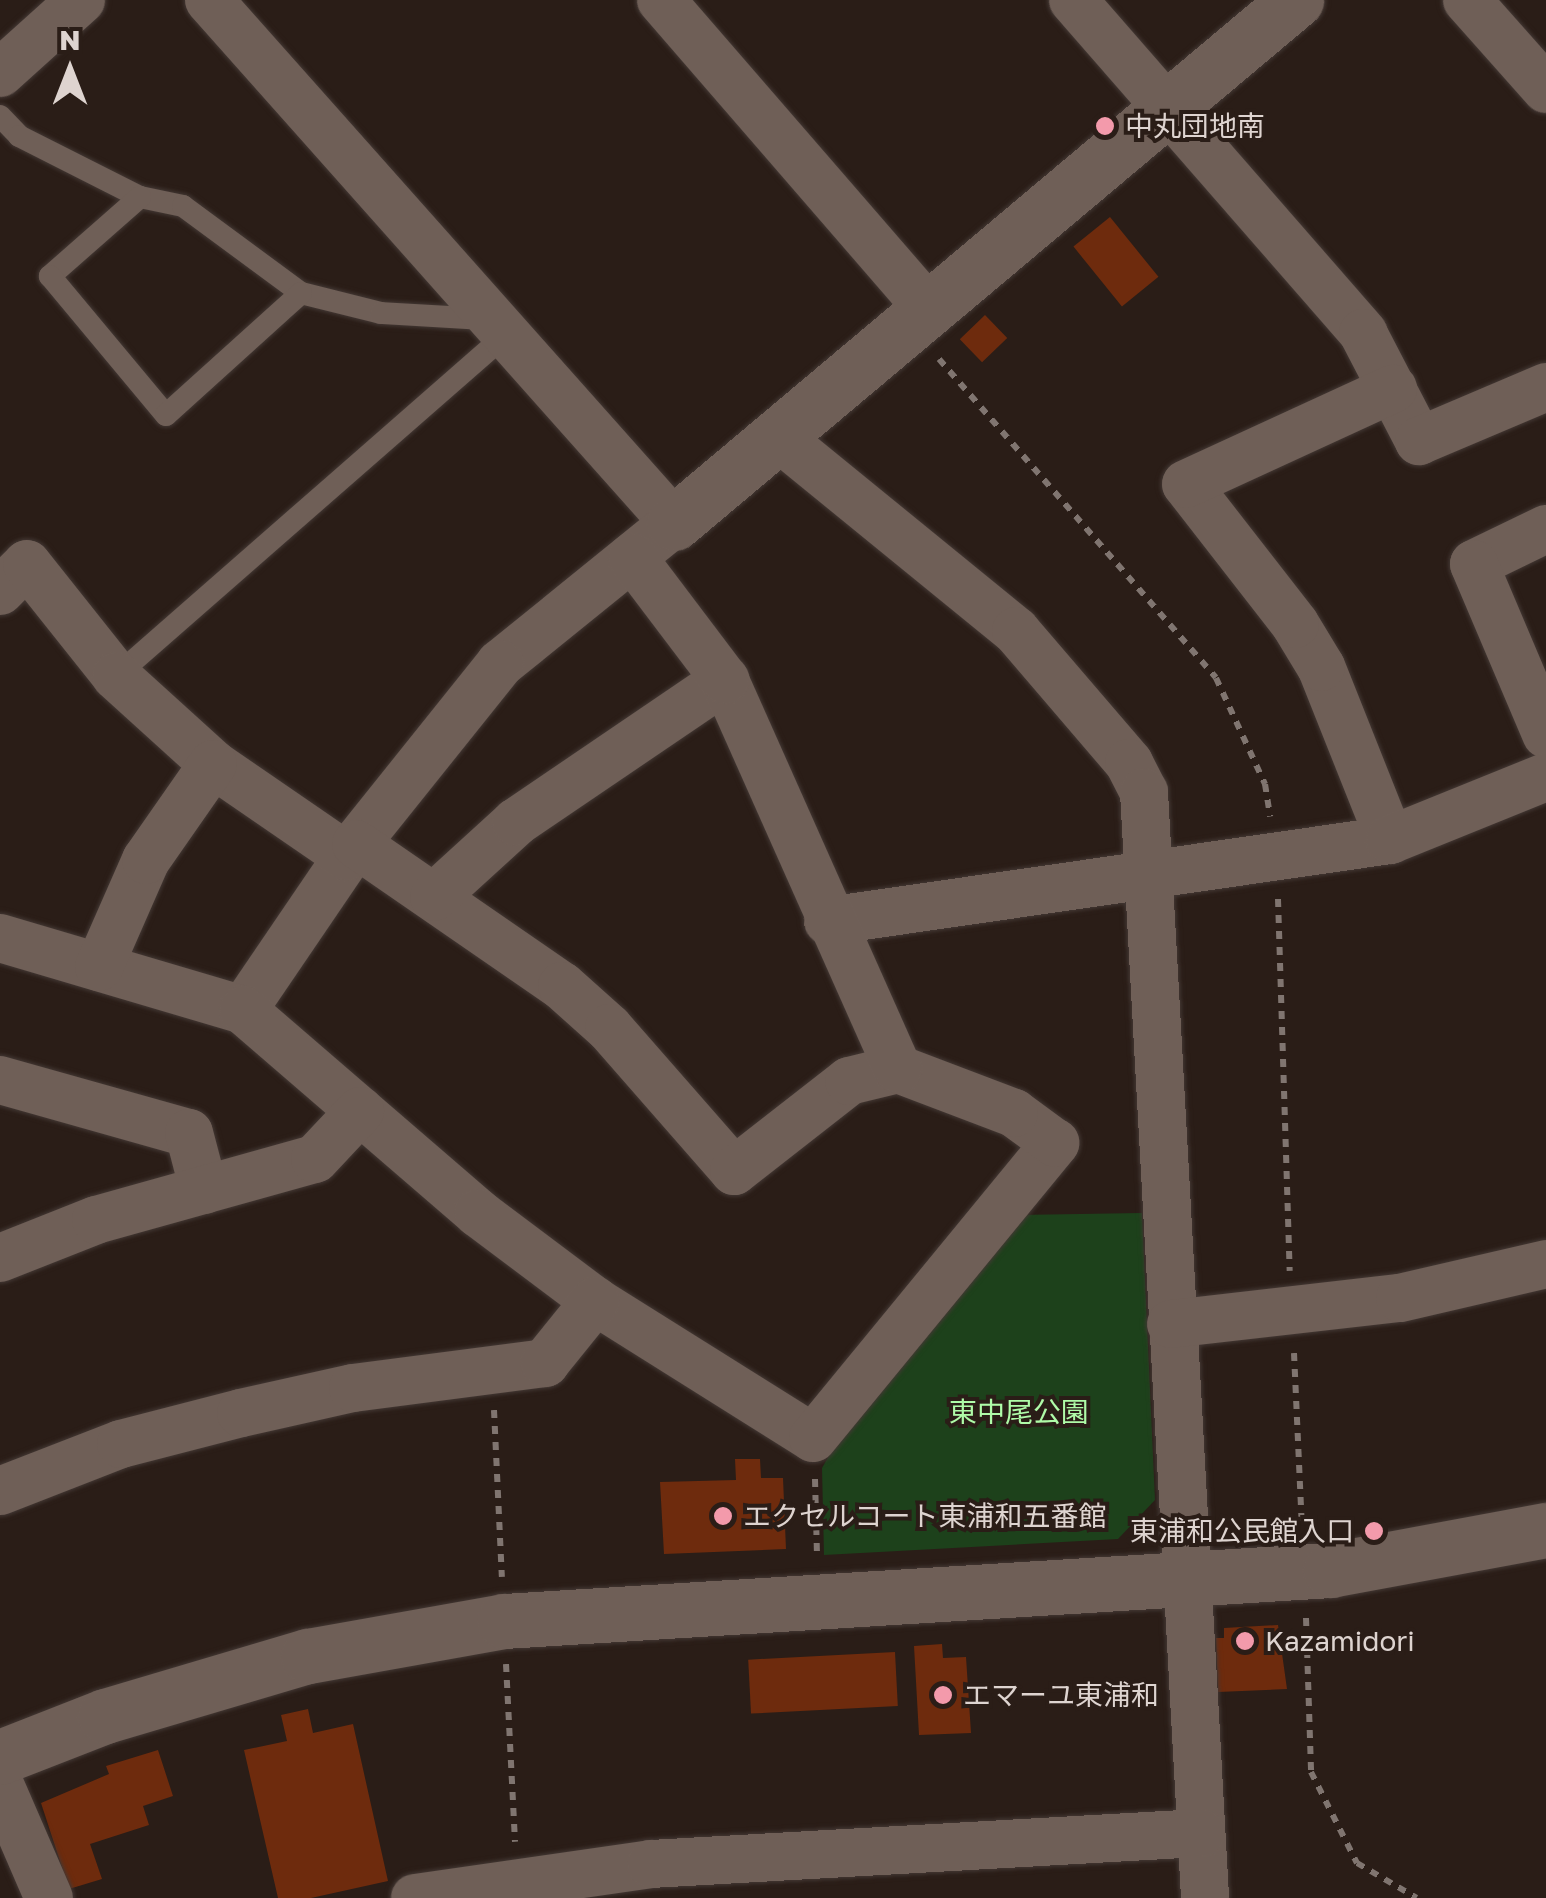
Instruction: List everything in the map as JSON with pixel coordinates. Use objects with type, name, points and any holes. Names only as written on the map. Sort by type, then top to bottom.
[{"type":"street","points":[[0,73],[82,0]]},
{"type":"street","points":[[210,0],[674,523]]},
{"type":"street","points":[[662,0],[918,316]]},
{"type":"street","points":[[1073,0],[1363,334],[1420,440],[1546,387]]},
{"type":"street","points":[[243,1010],[352,850],[500,664],[674,523],[1296,0]]},
{"type":"street","points":[[1467,0],[1546,88]]},
{"type":"street","points":[[1390,840],[1321,666],[1186,484],[1392,389]]},
{"type":"street","points":[[777,436],[1016,632],[1129,763],[1144,792],[1184,1581],[1205,1898]]},
{"type":"street","points":[[1546,530],[1474,564],[1546,734]]},
{"type":"street","points":[[632,558],[726,680],[828,921],[898,1069]]},
{"type":"street","points":[[0,591],[26,564],[116,676],[213,764],[434,897],[562,986],[608,1028],[734,1171],[849,1081],[898,1069],[1014,1113],[1055,1142],[813,1438],[596,1301],[478,1213],[243,1010],[0,938]]},
{"type":"street","points":[[434,897],[516,822],[726,680]]},
{"type":"street","points":[[98,966],[146,860],[213,764]]},
{"type":"street","points":[[828,921],[1148,878],[1390,840],[1546,778]]},
{"type":"street","points":[[0,1080],[190,1133],[204,1190]]},
{"type":"street","points":[[0,1258],[96,1220],[315,1160],[360,1111]]},
{"type":"street","points":[[1171,1324],[1400,1298],[1546,1264]]},
{"type":"street","points":[[0,1491],[121,1444],[241,1413],[353,1388],[545,1363],[596,1301]]},
{"type":"street","points":[[0,1757],[204,1685],[399,1638],[504,1621],[1304,1572],[1425,1556],[1546,1530]]},
{"type":"street","points":[[0,1785],[49,1898]]},
{"type":"street","points":[[415,1898],[518,1889],[651,1864],[1201,1834]]},
{"type":"lane","points":[[0,116],[19,136],[140,197],[183,206],[302,293],[381,313],[502,326]]},
{"type":"lane","points":[[140,197],[50,276],[166,414],[302,293]]},
{"type":"lane","points":[[116,676],[502,326]]},
{"type":"path","points":[[918,316],[1216,678],[1265,784],[1276,858],[1291,1292]]},
{"type":"path","points":[[1294,1349],[1311,1772],[1357,1863],[1417,1898]]},
{"type":"path","points":[[813,1438],[819,1600]]},
{"type":"green space","name":"東中尾公園","points":[[1142,1213],[1155,1500],[1118,1539],[824,1555],[822,1468],[858,1404],[1014,1215]]},
{"type":"building","points":[[1110,217],[1158,277],[1122,306],[1073,247]]},
{"type":"building","points":[[985,315],[1007,338],[982,362],[960,339]]},
{"type":"building","name":"エクセルコート東浦和五番館","points":[[735,1459],[760,1459],[761,1478],[783,1478],[786,1549],[664,1554],[660,1482],[736,1480]]},
{"type":"building","points":[[1278,1625],[1287,1689],[1218,1692],[1216,1638],[1224,1638],[1224,1628]]},
{"type":"building","name":"エマーユ東浦和","points":[[942,1644],[943,1658],[966,1657],[971,1733],[919,1735],[914,1646]]},
{"type":"building","points":[[895,1652],[898,1706],[751,1714],[748,1660]]},
{"type":"building","points":[[308,1709],[313,1733],[353,1724],[388,1881],[311,1898],[278,1898],[244,1750],[287,1741],[281,1715]]},
{"type":"building","points":[[158,1750],[173,1796],[143,1806],[149,1825],[90,1844],[102,1879],[69,1889],[41,1803],[109,1774],[106,1766]]},
{"type":"place","name":"中丸団地南","points":[[1105,126]]},
{"type":"place","name":"エクセルコート東浦和五番館","points":[[723,1516]]},
{"type":"place","name":"東浦和公民館入口","points":[[1374,1531]]},
{"type":"place","name":"Kazamidori","points":[[1245,1641]]},
{"type":"place","name":"エマーユ東浦和","points":[[943,1695]]}]
